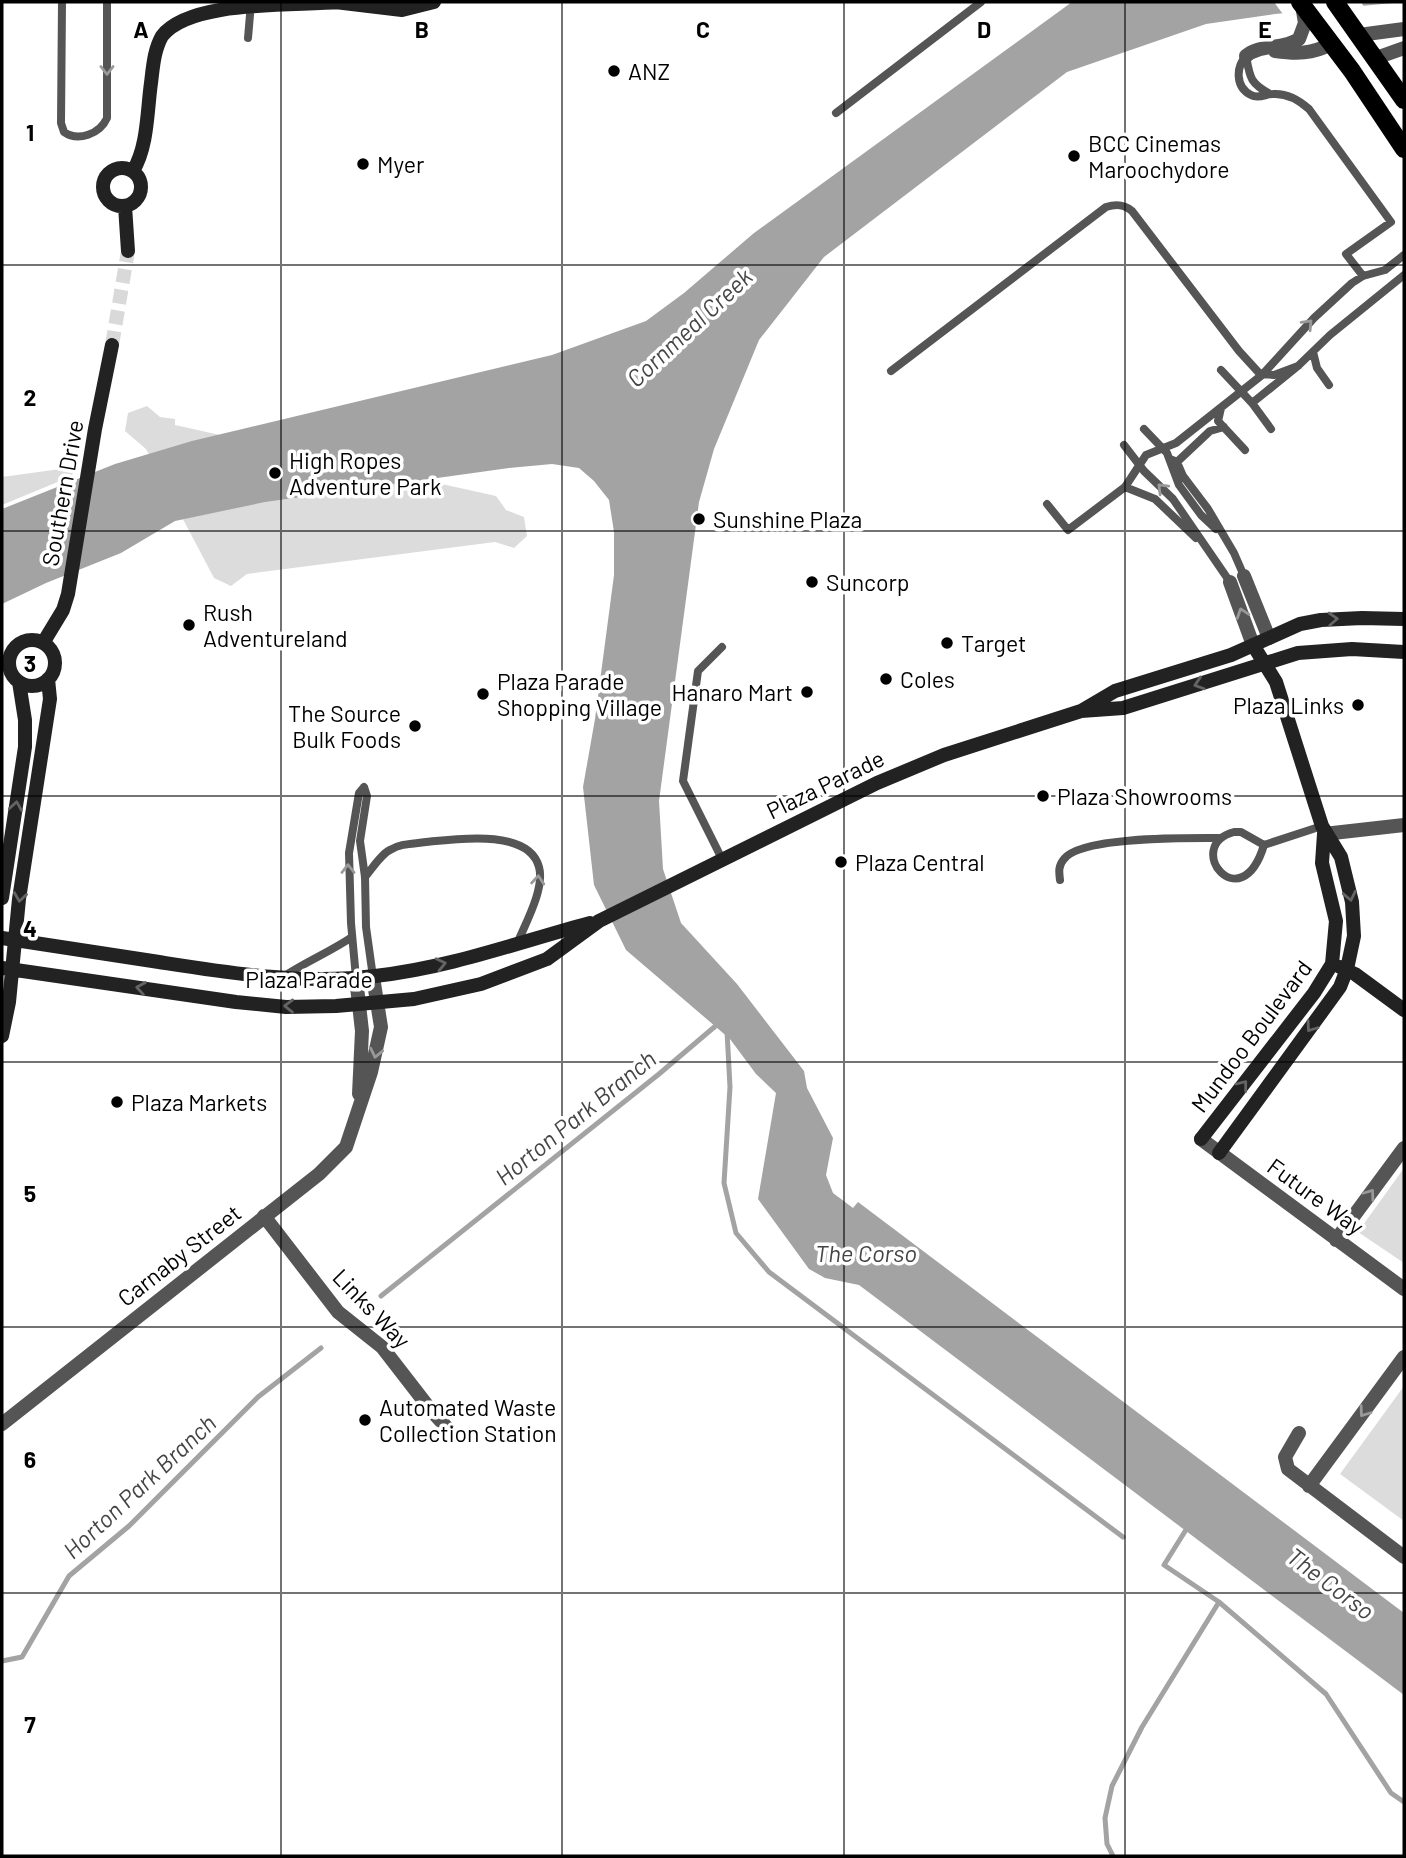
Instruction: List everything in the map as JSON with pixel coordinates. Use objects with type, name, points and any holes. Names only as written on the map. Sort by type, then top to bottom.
[{"type":"main road","points":[[1340,9],[1404,100]]},
{"type":"main road","points":[[1331,44],[1340,29],[1340,9]]},
{"type":"main road","points":[[1305,12],[1331,44],[1404,149]]},
{"type":"main road","points":[[1331,44],[1359,35]]},
{"type":"main road","points":[[1331,44],[1355,55],[1376,58]]},
{"type":"street","points":[[133,171],[140,158],[153,62],[162,36],[179,17],[192,10],[216,5],[337,2],[402,10],[434,2]]},
{"type":"street","points":[[1246,56],[1254,51],[1288,45],[1299,39],[1304,28],[1305,12]]},
{"type":"street","points":[[1359,35],[1404,29]]},
{"type":"street","points":[[1265,50],[1304,54],[1331,44]]},
{"type":"street","points":[[1376,58],[1404,48]]},
{"type":"street","points":[[115,169],[127,169],[139,177],[141,190],[136,201],[125,206],[113,204],[104,190],[106,178],[115,169]]},
{"type":"street","points":[[125,206],[128,251]]},
{"type":"street","name":"Southern Drive","points":[[43,643],[64,610],[112,345]]},
{"type":"street","points":[[1244,576],[1269,638],[1269,663]]},
{"type":"street","points":[[1230,582],[1253,645],[1269,663],[1275,678],[1323,830],[1404,825]]},
{"type":"street","name":"Plaza Parade","points":[[9,939],[280,978],[373,977],[435,966],[599,920],[908,769],[1081,711],[1115,691],[1231,655],[1300,624],[1362,618],[1404,619]]},
{"type":"street","points":[[27,641],[43,643],[52,653],[52,674],[37,685],[24,685],[10,670],[10,655],[14,648],[27,641]]},
{"type":"street","name":"Plaza Parade","points":[[1081,711],[1123,708],[1296,654],[1352,649],[1404,653]]},
{"type":"street","points":[[2,1036],[9,939],[19,899],[50,699],[48,679]]},
{"type":"street","points":[[2,898],[25,747],[19,682]]},
{"type":"street","name":"Mundoo Boulevard","points":[[1201,1139],[1314,993],[1332,964],[1336,921],[1322,863],[1323,830]]},
{"type":"street","name":"Mundoo Boulevard","points":[[1219,1153],[1340,987],[1347,969],[1354,936],[1352,902],[1341,857],[1323,830]]},
{"type":"street","name":"Plaza Parade","points":[[7,969],[236,1002],[286,1007],[358,1005],[414,999],[481,984],[547,959],[599,920]]},
{"type":"street","points":[[1332,964],[1347,969],[1404,1010]]},
{"type":"street","name":"Carnaby Street","points":[[359,1102],[372,1072],[381,1027],[373,977]]},
{"type":"street","name":"Carnaby Street","points":[[2,1424],[319,1174],[345,1147],[353,1129],[359,1102],[362,1031],[356,978]]},
{"type":"street","name":"Future Way","points":[[1201,1139],[1404,1289]]},
{"type":"street","points":[[1336,1240],[1404,1148]]},
{"type":"street","name":"Links Way","points":[[264,1216],[338,1312],[382,1347],[449,1430]]},
{"type":"street","points":[[1309,1486],[1404,1357]]},
{"type":"street","points":[[1299,1433],[1285,1457],[1288,1469],[1404,1557]]},
{"type":"lane","points":[[62,2],[61,123],[66,134],[78,137],[97,131],[107,118],[107,2]]},
{"type":"lane","points":[[836,113],[981,2]]},
{"type":"lane","points":[[248,38],[251,3]]},
{"type":"lane","points":[[1246,56],[1251,79],[1259,88],[1270,94],[1292,97],[1309,109],[1391,222],[1346,254],[1363,276]]},
{"type":"lane","points":[[891,371],[1106,207],[1113,205],[1121,205],[1132,211],[1246,359],[1262,375],[1278,374],[1298,366]]},
{"type":"lane","points":[[1047,504],[1068,530],[1125,487],[1149,452],[1176,443],[1262,375],[1314,318],[1352,283],[1363,276],[1385,270],[1404,255]]},
{"type":"lane","points":[[1252,403],[1404,275]]},
{"type":"lane","points":[[1313,352],[1317,368],[1329,385]]},
{"type":"lane","points":[[1221,370],[1252,403],[1271,429]]},
{"type":"lane","points":[[1223,405],[1217,418],[1245,450]]},
{"type":"lane","points":[[1174,461],[1210,430],[1224,427]]},
{"type":"lane","points":[[1144,429],[1164,448],[1205,504],[1234,553],[1244,576]]},
{"type":"lane","points":[[1124,445],[1139,465],[1173,499],[1230,582]]},
{"type":"lane","points":[[1125,487],[1158,502],[1210,553]]},
{"type":"lane","points":[[722,647],[698,671],[683,780],[723,860]]},
{"type":"lane","points":[[356,978],[348,853],[359,793],[364,787],[367,796],[360,841],[365,877],[366,927],[373,977]]},
{"type":"lane","points":[[1060,880],[1059,869],[1064,858],[1086,847],[1152,840],[1220,838],[1234,832],[1241,832],[1264,845],[1323,830]]},
{"type":"lane","points":[[365,877],[387,851],[407,843],[456,838],[513,844],[532,856],[540,871],[534,909],[517,944]]},
{"type":"lane","points":[[1220,838],[1213,852],[1215,866],[1220,872],[1234,878],[1249,874],[1255,869],[1264,845]]},
{"type":"lane","points":[[280,978],[307,961],[338,948],[352,937]]},
{"type":"shaded area","name":"High Ropes Adventure Park","points":[[147,406],[160,417],[175,419],[175,425],[496,496],[506,510],[524,517],[527,536],[514,548],[495,542],[247,574],[231,586],[214,578],[146,449],[125,431],[128,413]]},
{"type":"shaded area","points":[[75,467],[72,476],[2,505],[2,477]]},
{"type":"shaded area","points":[[1404,1168],[1404,1263],[1358,1232]]},
{"type":"shaded area","points":[[1404,1386],[1404,1521],[1340,1474]]},
{"type":"water","points":[[1072,2],[1404,2],[1275,14],[1206,24],[1067,72],[824,257],[759,340],[714,449],[699,502],[659,801],[663,869],[681,923],[737,984],[804,1071],[807,1088],[833,1138],[826,1175],[833,1193],[853,1208],[858,1202],[1404,1613],[1404,1695],[859,1285],[825,1278],[809,1269],[758,1199],[776,1093],[756,1074],[730,1039],[626,950],[594,885],[583,787],[614,575],[614,532],[609,500],[579,468],[552,464],[509,468],[265,502],[175,521],[121,553],[2,604],[2,509],[115,464],[192,441],[552,355],[646,321],[684,293],[754,233]]},
{"type":"pier","points":[[1274,2],[1361,2],[1366,10],[1285,17]]},
{"type":"waterway","name":"Horton Park Branch","points":[[381,1296],[719,1023]]},
{"type":"waterway","points":[[727,1031],[730,1087],[724,1183],[736,1233],[769,1272],[1123,1537]]},
{"type":"waterway","name":"Horton Park Branch","points":[[2,1661],[22,1657],[69,1576],[129,1526],[258,1397],[321,1348]]},
{"type":"waterway","points":[[1113,1856],[1107,1844],[1105,1818],[1112,1786],[1142,1727],[1219,1602],[1164,1565],[1189,1525]]},
{"type":"waterway","points":[[1219,1602],[1326,1694],[1391,1793],[1404,1802]]},
{"type":"tunnel","points":[[112,345],[128,251]]},
{"type":"place","name":"ANZ","points":[[614,71]]},
{"type":"place","name":"BCC Cinemas Maroochydore","points":[[1074,156]]},
{"type":"place","name":"Myer","points":[[363,164]]},
{"type":"place","name":"High Ropes Adventure Park","points":[[275,473]]},
{"type":"place","name":"Sunshine Plaza","points":[[699,519]]},
{"type":"place","name":"Suncorp","points":[[812,582]]},
{"type":"place","name":"Rush Adventureland","points":[[189,625]]},
{"type":"place","name":"Target","points":[[947,643]]},
{"type":"place","name":"Coles","points":[[886,679]]},
{"type":"place","name":"Hanaro Mart","points":[[807,692]]},
{"type":"place","name":"Plaza Parade Shopping Village","points":[[483,694]]},
{"type":"place","name":"Plaza Links","points":[[1358,705]]},
{"type":"place","name":"The Source Bulk Foods","points":[[415,726]]},
{"type":"place","name":"Plaza Showrooms","points":[[1043,796]]},
{"type":"place","name":"Plaza Central","points":[[841,862]]},
{"type":"place","name":"Plaza Markets","points":[[117,1102]]},
{"type":"place","name":"Automated Waste Collection Station","points":[[365,1420]]},
{"type":"water label","name":"Cornmeal Creek","points":[[689,327]]},
{"type":"water label","name":"The Corso","points":[[866,1252]]},
{"type":"water label","name":"The Corso","points":[[1331,1583]]}]
